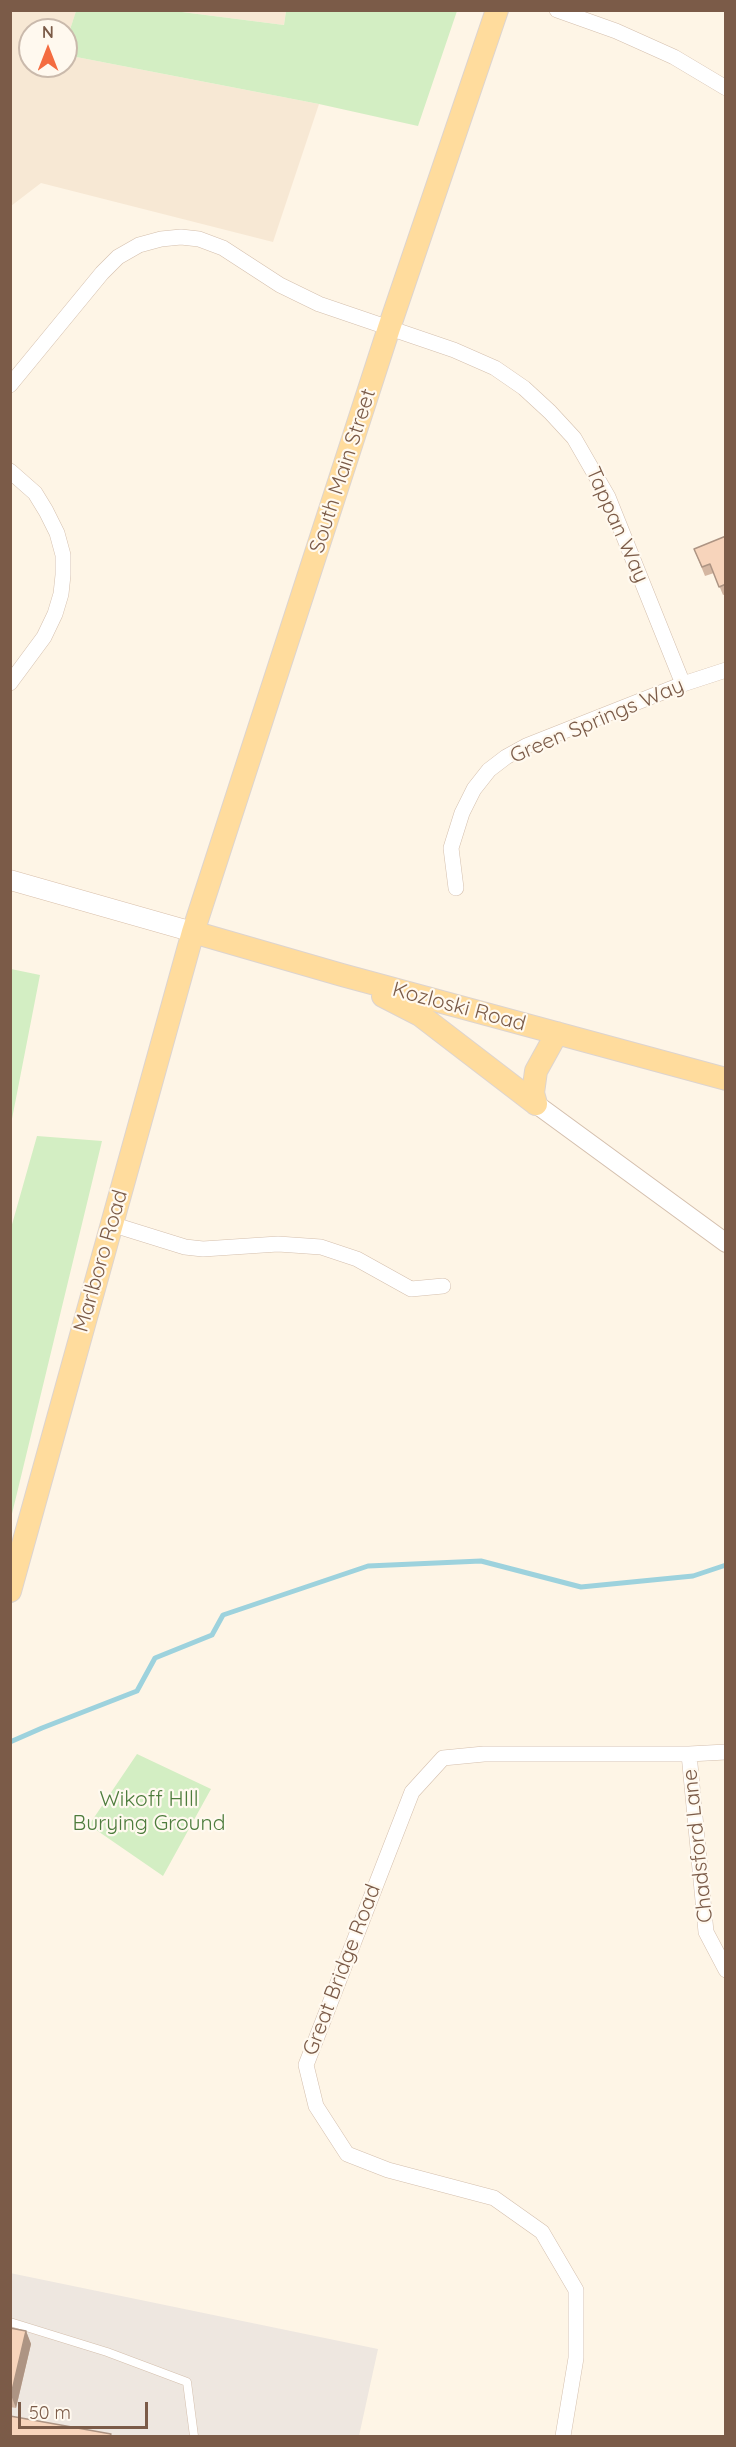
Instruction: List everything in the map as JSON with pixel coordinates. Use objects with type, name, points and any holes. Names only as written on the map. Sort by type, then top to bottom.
[{"type":"main road","name":"South Main Street","points":[[192,932],[389,328],[497,10]]},
{"type":"main road","points":[[10,880],[192,932]]},
{"type":"main road","name":"Kozloski Road","points":[[192,932],[726,1079]]},
{"type":"main road","name":"Marlboro Road","points":[[10,1591],[192,932]]},
{"type":"main road","points":[[342,975],[420,1015],[536,1104]]},
{"type":"main road","points":[[536,1104],[533,1093],[536,1071],[557,1033]]},
{"type":"street","points":[[556,10],[616,31],[674,57],[726,88]]},
{"type":"street","name":"Tappan Way","points":[[10,385],[118,257],[139,245],[161,239],[199,239],[223,248],[290,290],[319,304],[454,350],[495,368],[524,388],[574,438],[608,497],[683,684]]},
{"type":"street","points":[[10,471],[35,494],[46,511],[57,533],[63,555],[62,594],[55,614],[44,636],[10,683]]},
{"type":"street","name":"Green Springs Way","points":[[456,888],[451,848],[462,813],[474,789],[489,770],[526,746],[683,684],[726,670]]},
{"type":"street","points":[[536,1104],[726,1243]]},
{"type":"street","points":[[111,1224],[203,1250],[278,1244],[321,1247],[357,1259],[411,1289],[443,1286]]},
{"type":"street","name":"Great Bridge Road","points":[[563,2436],[576,2358],[576,2290],[542,2232],[494,2198],[388,2170],[347,2154],[316,2106],[306,2065],[412,1792],[443,1758],[484,1754],[726,1752]]},
{"type":"street","name":"Chadsford Lane","points":[[689,1754],[706,1932],[726,1970]]},
{"type":"lane","points":[[10,2322],[107,2352],[187,2382],[194,2436]]},
{"type":"shaded area","points":[[11,11],[76,11],[74,18],[18,18],[18,78],[78,78],[78,57],[319,104],[273,242],[41,183],[11,206]]},
{"type":"shaded area","points":[[174,11],[286,11],[284,25]]},
{"type":"shaded area","points":[[10,2273],[378,2349],[359,2436],[11,2436]]},
{"type":"green space","points":[[76,11],[174,11],[284,25],[286,11],[457,11],[418,126],[319,104],[78,57],[78,18],[74,18]]},
{"type":"green space","points":[[10,969],[40,975],[11,1124]]},
{"type":"green space","points":[[37,1136],[102,1141],[11,1518],[11,1228]]},
{"type":"green space","name":"Wikoff HIll Burying Ground","points":[[137,1754],[211,1789],[163,1876],[89,1825]]},
{"type":"building","points":[[726,536],[726,584],[719,587],[710,564],[702,567],[694,549]]},
{"type":"building","points":[[10,2328],[26,2331],[11,2395],[10,2395]]},
{"type":"building","points":[[10,2416],[111,2434],[110,2436],[10,2436]]},
{"type":"waterway","points":[[10,1742],[137,1691],[155,1658],[212,1635],[223,1615],[368,1566],[481,1561],[581,1587],[693,1576],[726,1565]]}]
